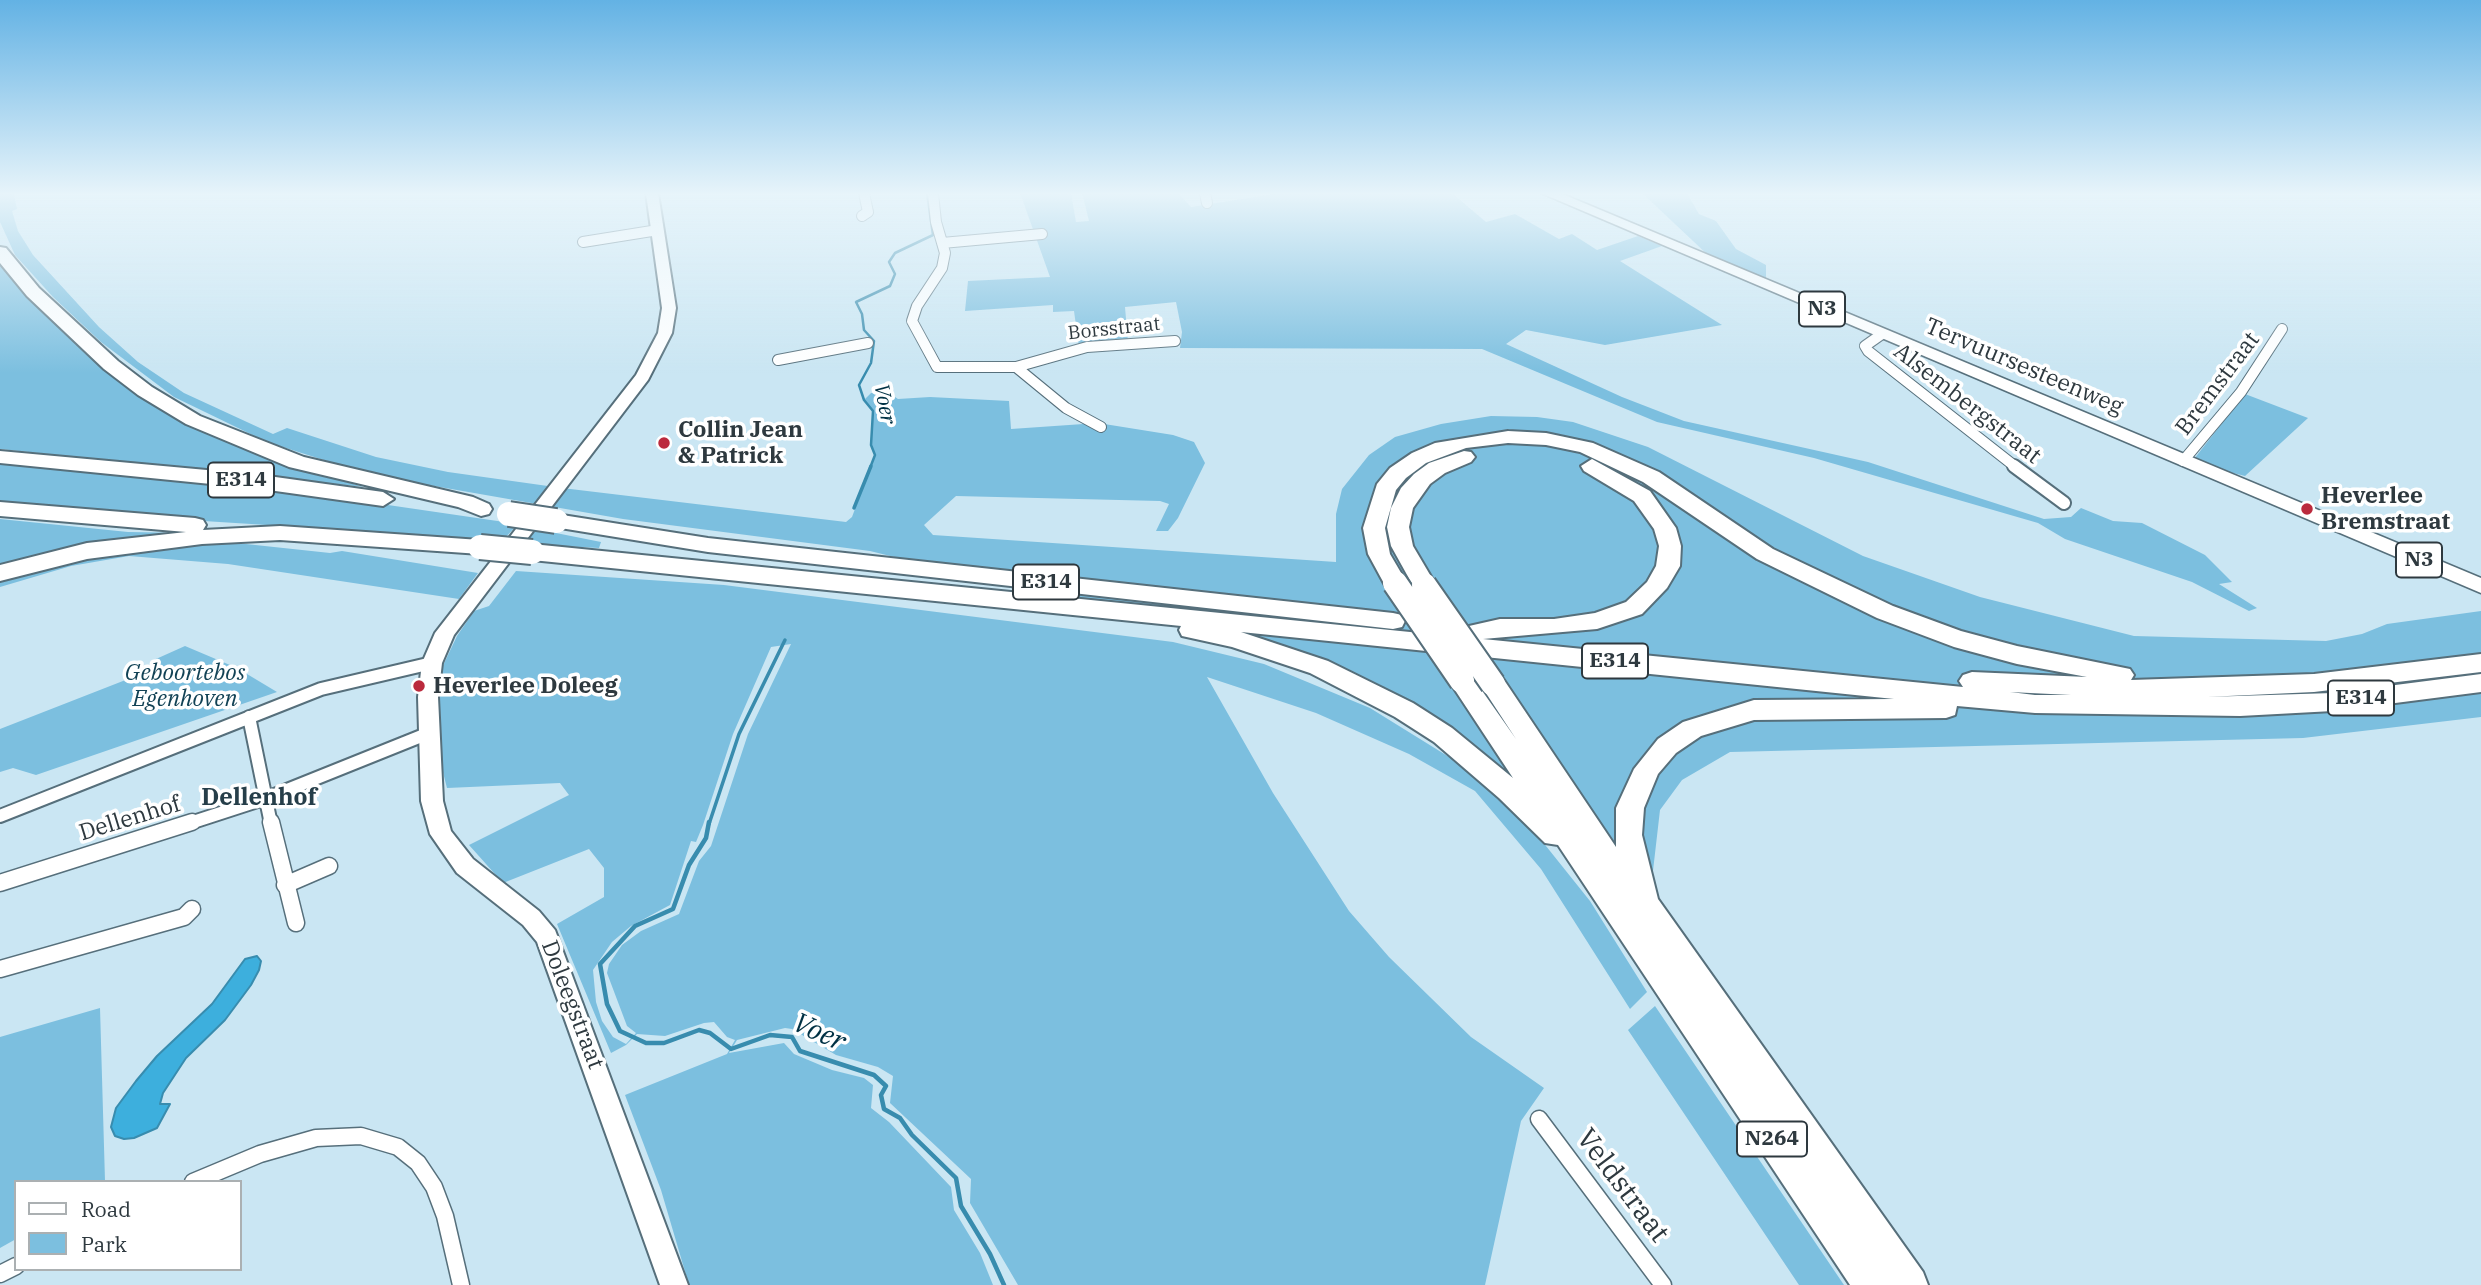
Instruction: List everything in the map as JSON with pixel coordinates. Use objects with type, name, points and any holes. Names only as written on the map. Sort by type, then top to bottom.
[{"type":"highway","points":[[1,253],[33,292],[110,365],[145,391],[193,420],[297,462],[465,502],[481,509]]},
{"type":"highway","points":[[1611,904],[1588,865],[1395,583],[1379,554],[1374,528],[1385,489],[1398,473],[1419,458],[1454,445],[1508,437],[1546,439],[1586,447],[1640,471],[1765,554],[1885,612],[1954,638],[2017,654],[2186,688]]},
{"type":"highway","points":[[1478,632],[1500,626],[1554,627],[1597,621],[1634,608],[1655,588],[1668,566],[1670,546],[1665,528],[1656,512],[1625,483],[1605,471],[1576,460],[1543,453],[1511,451],[1454,461],[1422,479],[1409,493],[1398,527],[1402,546],[1424,585],[1617,872],[1651,913]]},
{"type":"highway","name":"E314","points":[[0,457],[261,482],[459,510],[481,509],[708,545],[1478,632],[1943,680],[2186,688],[2314,683],[2481,663]]},
{"type":"highway","name":"E314","points":[[0,509],[122,521],[268,529],[280,533],[480,547],[1119,612],[1195,617],[2035,704],[2240,706],[2333,702],[2481,683]]},
{"type":"highway","points":[[0,573],[52,559],[131,544],[280,533]]},
{"type":"highway","points":[[1119,612],[1269,649],[1319,667],[1404,710],[1443,735],[1509,790],[1556,836],[1611,904]]},
{"type":"highway","points":[[1651,913],[1633,863],[1628,835],[1630,808],[1647,769],[1667,747],[1692,729],[1726,716],[1787,708],[2018,709],[2035,704]]},
{"type":"highway","name":"N264","points":[[1611,904],[1871,1285]]},
{"type":"highway","name":"N264","points":[[1651,913],[1910,1285]]},
{"type":"main road","name":"Tervuursesteenweg","points":[[1690,253],[2481,586]]},
{"type":"street","name":"Doleegstraat","points":[[662,253],[669,308],[665,333],[643,377],[464,604],[441,639],[432,663],[428,697],[432,801],[441,834],[465,866],[531,918],[547,937],[674,1285]]},
{"type":"street","name":"Borsstraat","points":[[945,253],[942,268],[917,306],[912,321],[932,362],[945,368],[1016,367],[1049,355],[1087,347],[1175,341]]},
{"type":"street","name":"Bremstraat","points":[[2183,461],[2241,392],[2282,330]]},
{"type":"street","name":"Alsembergstraat","points":[[1882,334],[1864,346],[1868,351],[1946,415],[2064,503]]},
{"type":"street","points":[[778,360],[869,343]]},
{"type":"street","points":[[1016,367],[1066,408],[1101,427]]},
{"type":"street","points":[[0,816],[321,689],[432,663]]},
{"type":"street","points":[[249,717],[285,885],[296,923]]},
{"type":"street","name":"Dellenhof","points":[[0,883],[267,798],[429,733]]},
{"type":"street","points":[[285,885],[329,866]]},
{"type":"street","points":[[0,969],[184,917],[192,909]]},
{"type":"street","name":"Veldstraat","points":[[1539,1119],[1663,1285]]},
{"type":"street","points":[[197,1180],[260,1154],[316,1138],[361,1136],[398,1147],[418,1163],[435,1188],[445,1216],[461,1285]]},
{"type":"green space","points":[[14,253],[32,253],[99,327],[138,362],[184,393],[273,434],[287,428],[376,457],[448,472],[846,522],[852,517],[875,455],[871,445],[873,411],[864,400],[871,393],[889,393],[898,399],[930,397],[1009,401],[1011,429],[1098,423],[1173,435],[1194,442],[1205,463],[1178,518],[1168,531],[1156,531],[1169,504],[1160,501],[956,496],[924,525],[933,535],[1336,562],[1336,514],[1342,489],[1369,455],[1395,437],[1441,424],[1491,416],[1537,417],[1573,422],[1648,447],[1863,556],[1980,597],[2134,636],[2326,641],[2362,634],[2387,624],[2481,611],[2481,717],[2303,738],[1730,752],[1682,780],[1660,810],[1651,888],[1489,763],[1269,649],[870,551],[623,519],[371,475],[267,442],[174,397],[101,342],[53,297]]},
{"type":"green space","points":[[1041,253],[1642,253],[1620,261],[1722,325],[1605,345],[1526,330],[1506,344],[1622,397],[1684,421],[1868,462],[2044,519],[2071,517],[2081,508],[2113,521],[2142,523],[2205,555],[2232,582],[2219,584],[2257,608],[2249,611],[2192,582],[2065,539],[2038,523],[1814,458],[1657,422],[1482,349],[1180,348],[1182,332],[1176,302],[1125,307],[1128,342],[1079,347],[1074,311],[1053,312],[1053,305],[965,311],[968,281],[1050,277]]},
{"type":"green space","points":[[1706,253],[1743,253],[1766,265],[1766,280]]},
{"type":"green space","points":[[0,262],[40,308],[109,372],[190,425],[299,469],[364,487],[0,449]]},
{"type":"green space","points":[[2245,394],[2308,418],[2245,476],[2210,467],[2194,459]]},
{"type":"green space","points":[[0,463],[299,492],[518,524],[503,540],[188,520],[0,504]]},
{"type":"green space","points":[[0,519],[128,532],[187,533],[0,568]]},
{"type":"green space","points":[[536,529],[601,542],[599,548],[524,544]]},
{"type":"green space","points":[[198,544],[246,544],[330,553],[342,551],[478,573],[459,599],[228,564],[129,556],[71,566],[0,587],[0,578],[104,553]]},
{"type":"green space","points":[[516,571],[724,585],[1173,642],[1264,664],[1370,708],[1462,765],[1530,826],[1590,901],[1647,992],[1630,1009],[1541,869],[1475,791],[1409,754],[1316,713],[1207,677],[1273,793],[1349,911],[1389,957],[1471,1037],[1544,1088],[1521,1121],[1485,1285],[1018,1285],[970,1203],[971,1179],[890,1103],[893,1076],[878,1067],[836,1055],[792,1029],[785,1028],[737,1040],[729,1053],[784,1043],[794,1054],[832,1070],[864,1078],[873,1085],[871,1108],[889,1122],[951,1187],[954,1210],[980,1253],[993,1285],[689,1285],[661,1190],[625,1095],[727,1054],[735,1040],[727,1037],[714,1022],[704,1023],[665,1036],[637,1034],[626,1045],[611,1053],[557,924],[604,897],[604,868],[589,849],[503,883],[469,845],[569,795],[560,783],[447,788],[437,749],[436,700],[439,674],[457,636],[474,611],[489,606]],"holes":[[[791,644],[748,734],[711,846],[699,861],[679,914],[641,931],[622,945],[609,964],[607,973],[627,1026],[636,1033],[626,1044],[613,1037],[602,1021],[596,1002],[593,970],[612,942],[631,926],[670,905],[691,841],[696,842],[733,734],[771,647]]]},
{"type":"green space","name":"Geboortebos Egenhoven","points":[[185,646],[237,668],[277,692],[36,775],[13,768],[0,772],[0,729],[146,672],[156,659]]},
{"type":"green space","points":[[1655,1006],[1844,1285],[1799,1285],[1628,1030]]},
{"type":"green space","points":[[100,1008],[105,1180],[14,1180],[14,1240],[0,1248],[0,1037]]},
{"type":"shaded area","points":[[257,956],[261,961],[251,985],[225,1020],[186,1058],[163,1093],[160,1104],[170,1104],[157,1128],[134,1138],[115,1136],[111,1127],[116,1108],[136,1081],[157,1056],[212,1004],[245,959]]},
{"type":"waterway","name":"Voer","points":[[870,468],[875,455],[871,445],[873,411],[864,400],[859,385],[871,363],[874,341],[864,330],[862,314],[856,302],[890,286],[895,274],[889,262],[895,253]]},
{"type":"waterway","name":"Voer","points":[[854,508],[871,466]]},
{"type":"waterway","name":"Voer","points":[[709,824],[739,734],[785,640]]},
{"type":"waterway","name":"Voer","points":[[709,822],[706,838],[689,865],[673,909],[635,926],[600,964],[607,1004],[620,1031],[646,1043],[664,1043],[699,1030],[710,1033],[731,1049],[770,1035],[792,1037],[800,1051],[874,1075],[886,1086],[881,1095],[884,1109],[900,1118],[912,1135],[956,1178],[961,1206],[990,1254],[1004,1285]]},
{"type":"place","name":"Collin Jean & Patrick","points":[[664,443]]},
{"type":"place","name":"Heverlee Bremstraat","points":[[2307,509]]},
{"type":"place","name":"Heverlee Doleeg","points":[[419,686]]},
{"type":"district","name":"Dellenhof","points":[[259,798]]}]
